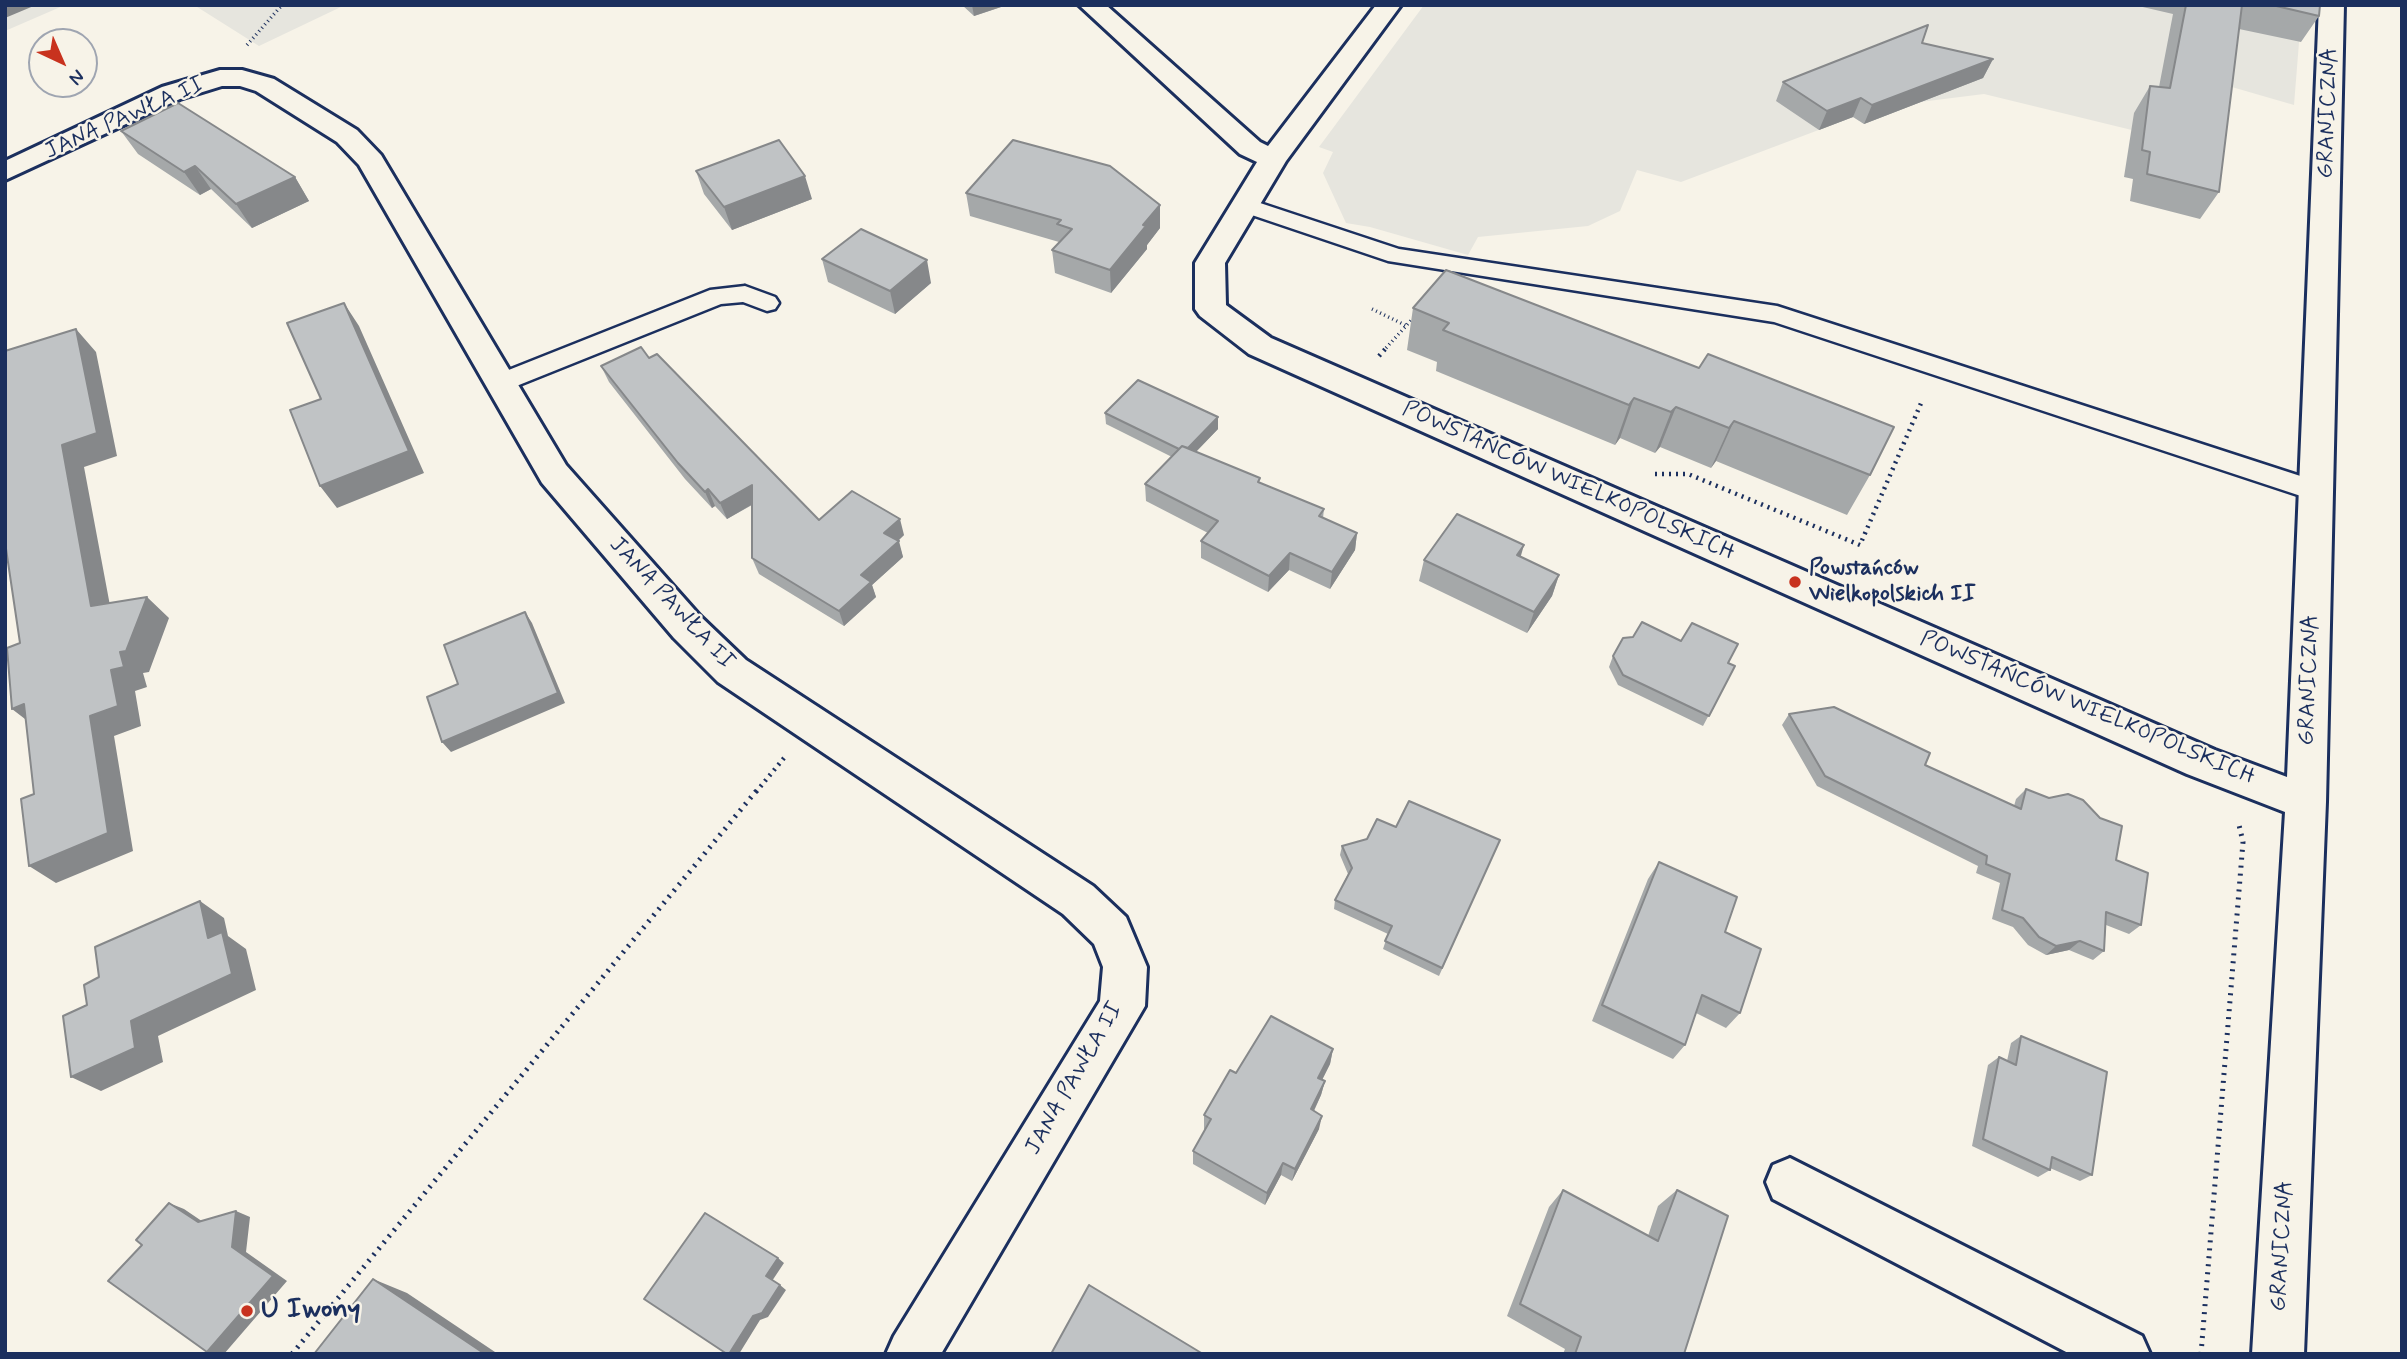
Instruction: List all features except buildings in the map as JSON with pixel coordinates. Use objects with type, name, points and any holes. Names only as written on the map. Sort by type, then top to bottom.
[{"type":"street","points":[[1091,5],[1250,148],[1273,159]]},
{"type":"street","name":"POWSTAŃCÓW WIELKOPOLSKICH","points":[[1389,5],[1273,159],[1210,264],[1211,309],[1260,346],[2201,762],[2306,802]]},
{"type":"street","name":"GRANICZNA","points":[[2278,1354],[2306,802],[2332,5]]},
{"type":"street","name":"JANA PAWŁA II","points":[[5,172],[195,84],[219,78],[242,78],[265,85],[347,136],[371,161],[554,474],[637,571],[732,671],[1078,900],[1111,931],[1125,967],[1122,1006],[912,1354]]},
{"type":"street","points":[[1790,1182],[2124,1354]]},
{"type":"lane","points":[[1245,205],[1396,256],[1777,314],[2316,491]]},
{"type":"lane","points":[[500,383],[718,296],[744,294],[767,303]]},
{"type":"path","points":[[246,46],[282,5]]},
{"type":"path","points":[[1372,309],[1406,326]]},
{"type":"path","points":[[1376,360],[1422,309]]},
{"type":"path","points":[[1653,474],[1688,474],[1860,545],[1927,391]]},
{"type":"path","points":[[1911,395],[1923,399]]},
{"type":"path","points":[[292,1354],[794,747]]},
{"type":"path","points":[[2201,1354],[2243,842],[2238,821]]},
{"type":"shaded area","points":[[5,5],[65,5],[5,31]]},
{"type":"shaded area","points":[[194,5],[345,5],[259,46]]},
{"type":"shaded area","points":[[1424,5],[2302,5],[2294,105],[2218,83],[2159,88],[2140,132],[1984,94],[1920,102],[1864,124],[1853,117],[1681,182],[1637,170],[1620,211],[1588,226],[1478,237],[1468,255],[1370,227],[1346,223],[1323,173],[1333,152],[1319,147]]},
{"type":"place","name":"Powstańców Wielkopolskich II","points":[[1795,582]]},
{"type":"place","name":"U Iwony","points":[[247,1311]]}]
